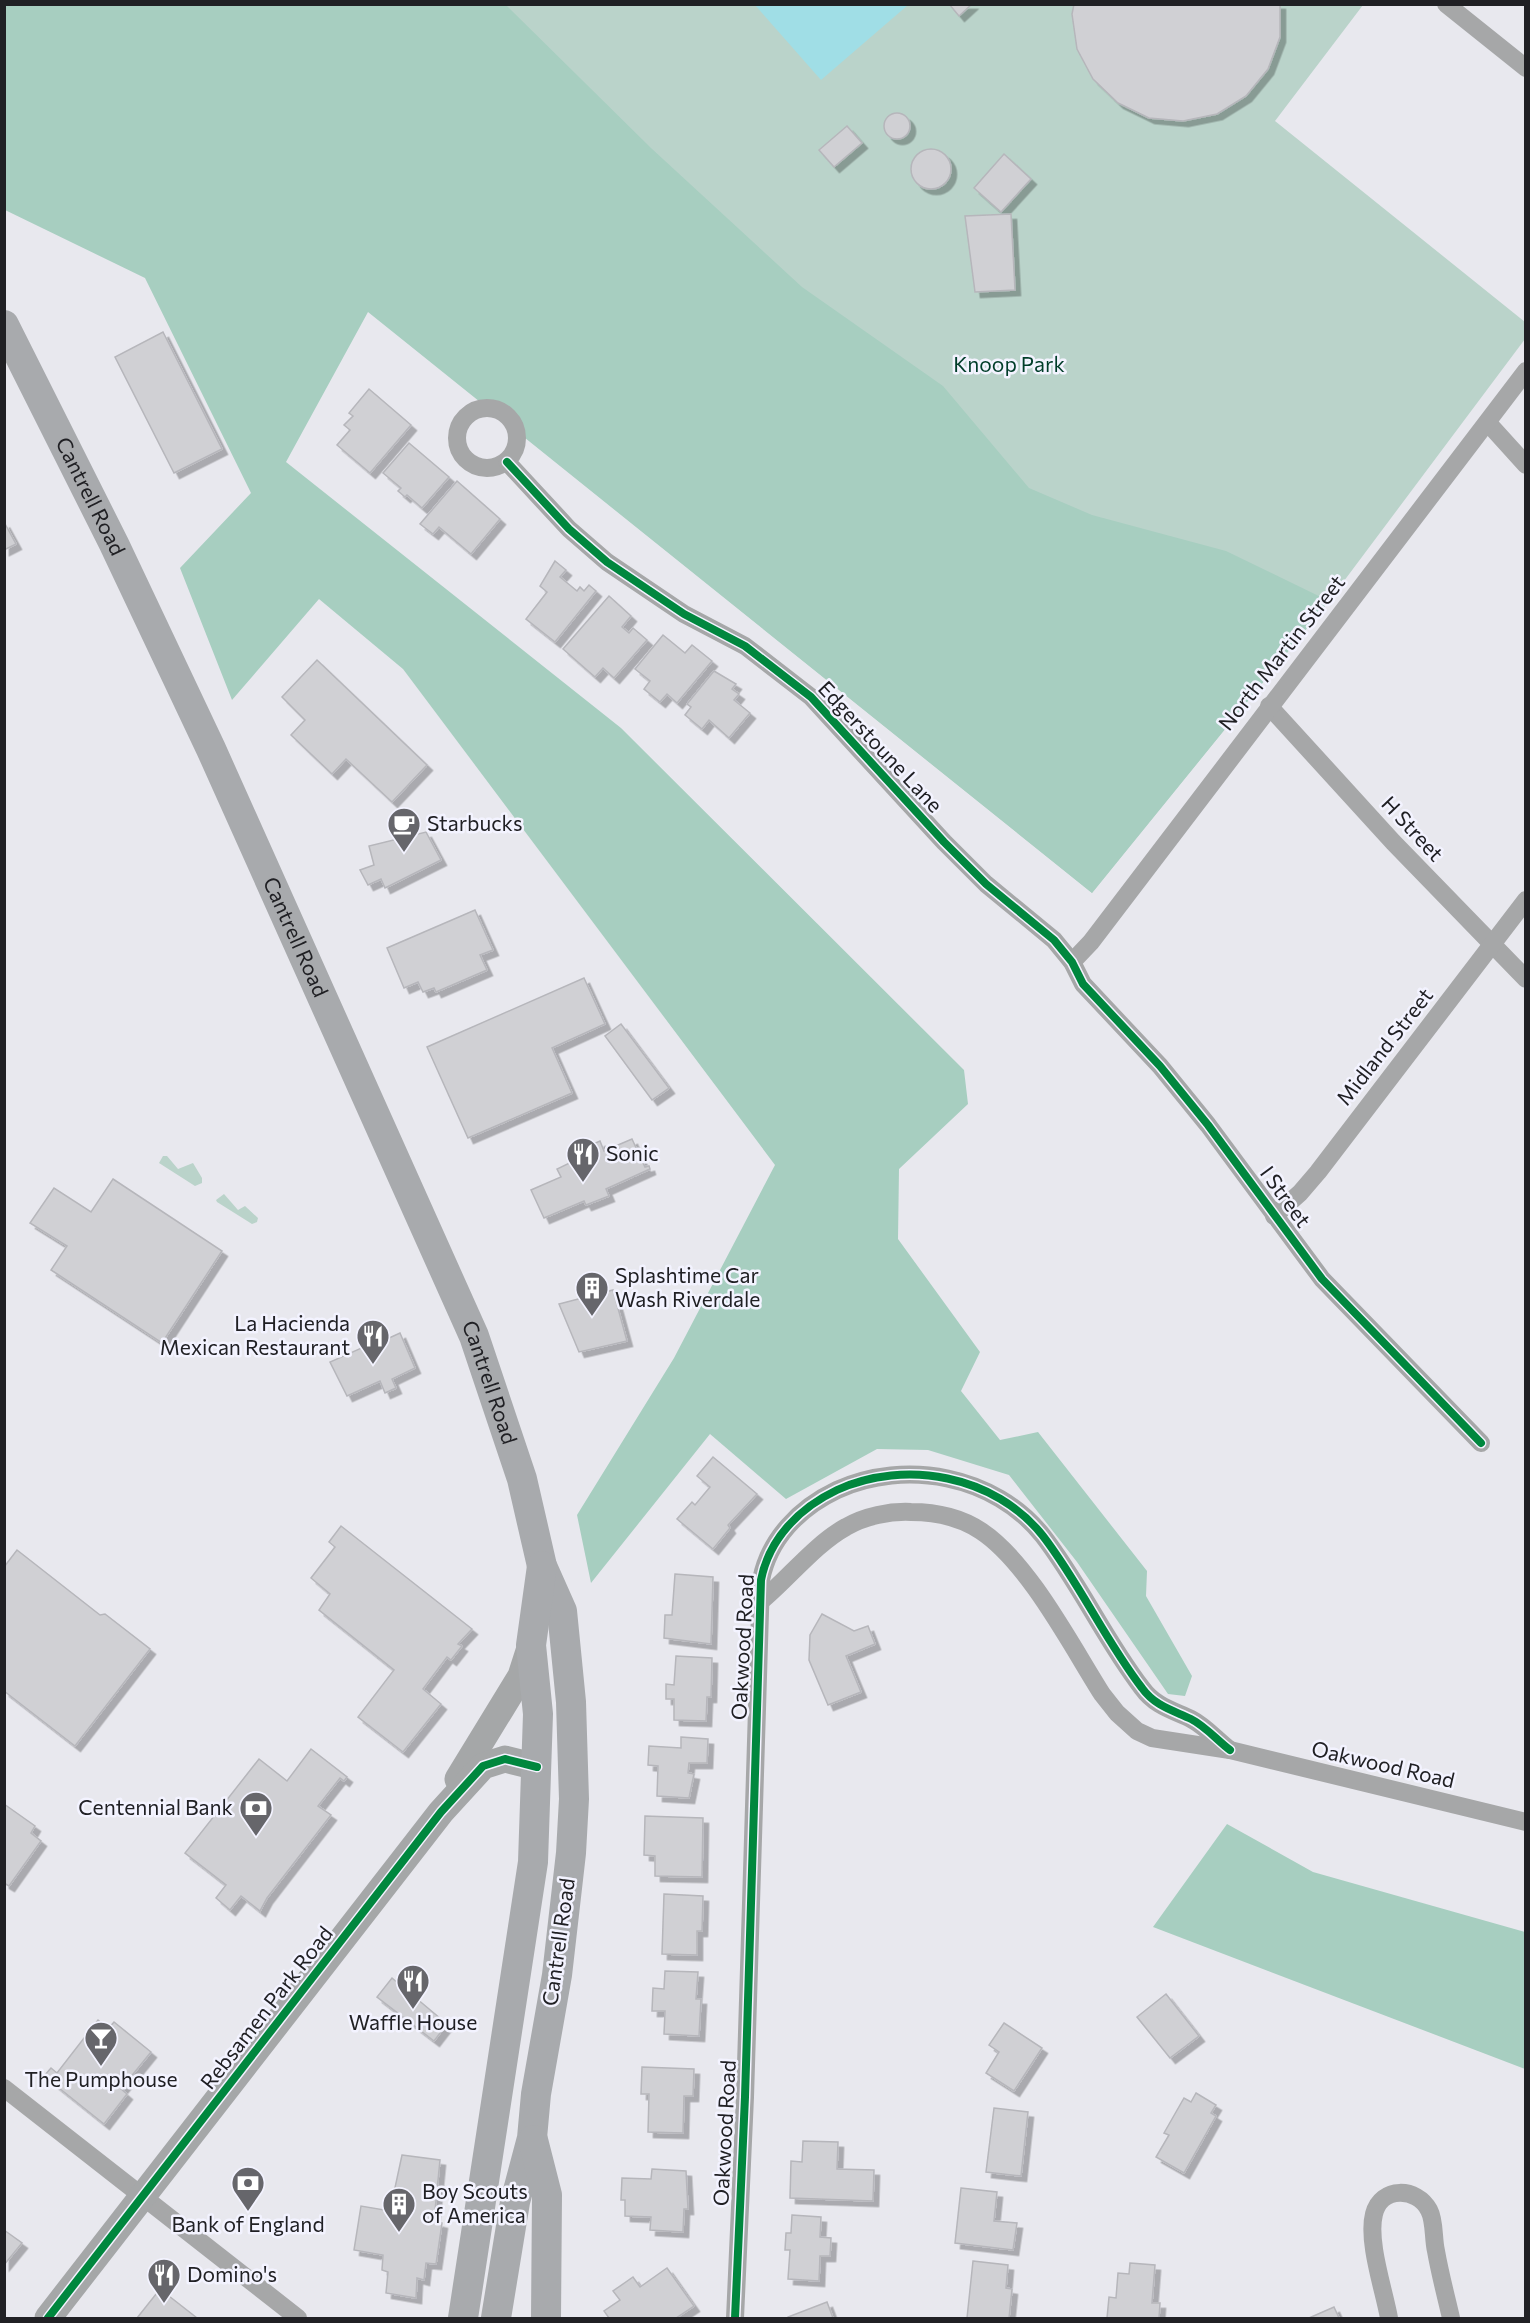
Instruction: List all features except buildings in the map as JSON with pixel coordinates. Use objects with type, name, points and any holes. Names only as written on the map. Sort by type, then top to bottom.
[{"type":"main road","name":"Cantrell Road","points":[[4,325],[114,544],[211,749],[474,1336],[522,1479],[542,1566],[562,1611],[566,1635],[574,1799],[562,1928],[536,2094],[532,2138],[515,2202],[496,2319]]},
{"type":"main road","name":"Cantrell Road","points":[[464,2319],[533,1862],[537,1695],[531,1645],[542,1566]]},
{"type":"main road","points":[[532,2138],[547,2195],[546,2319]]},
{"type":"street","points":[[1446,4],[1526,68]]},
{"type":"street","name":"North Martin Street","points":[[1072,962],[1091,942],[1526,371]]},
{"type":"street","points":[[1488,423],[1526,465]]},
{"type":"street","name":"Edgerstoune Lane","points":[[507,462],[569,529],[607,562],[684,614],[745,646],[811,697],[862,749],[944,842],[986,884],[1054,940],[1072,962]]},
{"type":"street","name":"H Street","points":[[1269,706],[1491,946],[1526,979]]},
{"type":"street","name":"Midland Street","points":[[1275,1216],[1300,1194],[1318,1172],[1526,900]]},
{"type":"street","name":"I Street","points":[[1072,962],[1083,984],[1160,1066],[1256,1186],[1275,1216],[1322,1279],[1481,1443]]},
{"type":"street","name":"Oakwood Road","points":[[735,2319],[746,2074],[760,1602],[764,1569],[772,1547],[787,1526],[828,1495],[865,1479],[905,1474],[957,1480],[982,1490],[1008,1505],[1042,1536],[1143,1690],[1173,1713],[1192,1720],[1230,1750]]},
{"type":"street","name":"Oakwood Road","points":[[760,1602],[831,1538],[852,1523],[898,1511],[926,1512],[951,1517],[980,1530],[1012,1559],[1102,1694],[1116,1713],[1137,1731],[1167,1742],[1230,1750],[1526,1822]]},
{"type":"street","name":"Rebsamen Park Road","points":[[441,1812],[465,1765],[521,1676],[531,1645]]},
{"type":"street","name":"Rebsamen Park Road","points":[[48,2319],[441,1812],[483,1766],[504,1759],[537,1767]]},
{"type":"street","points":[[4,2088],[145,2196],[296,2318]]},
{"type":"street","points":[[1389,2319],[1372,2225],[1377,2206],[1383,2199],[1401,2192],[1419,2197],[1430,2211],[1451,2319]]},
{"type":"green space","points":[[4,5],[506,5],[651,148],[802,287],[943,386],[1029,488],[1092,515],[1226,551],[1329,601],[1092,893],[368,312],[286,462],[621,728],[964,1070],[968,1104],[899,1169],[898,1239],[980,1352],[961,1391],[1000,1440],[1038,1432],[1147,1571],[1146,1596],[1192,1676],[1185,1696],[1168,1694],[1077,1562],[1009,1475],[928,1450],[877,1449],[786,1499],[710,1434],[591,1583],[577,1515],[674,1358],[775,1165],[403,669],[319,599],[232,700],[180,568],[251,493],[145,278],[5,210]]},
{"type":"green space","name":"Knoop Park","points":[[5,5],[1363,5],[1275,121],[1525,322],[1525,339],[1329,601],[1092,893],[368,311]]},
{"type":"green space","points":[[163,1156],[167,1156],[178,1169],[193,1163],[202,1178],[202,1183],[195,1186],[159,1163]]},
{"type":"green space","points":[[224,1194],[238,1210],[245,1206],[258,1218],[257,1222],[252,1224],[217,1202],[216,1200]]},
{"type":"green space","points":[[1227,1824],[1313,1872],[1525,1932],[1525,2069],[1153,1927]]},
{"type":"water","points":[[755,5],[908,5],[821,80]]},
{"type":"cycle path","points":[[507,462],[569,529],[607,562],[684,614],[745,646],[811,697],[944,842],[986,884],[1054,940],[1072,962],[1083,984],[1160,1066],[1208,1125],[1322,1279],[1481,1443]]},
{"type":"cycle path","points":[[735,2318],[745,2097],[761,1580],[771,1551],[788,1526],[823,1497],[863,1481],[891,1476],[919,1475],[948,1478],[975,1486],[1000,1499],[1023,1515],[1043,1536],[1069,1573],[1116,1651],[1147,1694],[1164,1707],[1196,1722],[1230,1750]]},
{"type":"cycle path","points":[[48,2318],[441,1812],[483,1766],[505,1759],[537,1767]]},
{"type":"place","name":"Starbucks","points":[[404,853]]},
{"type":"place","name":"Sonic","points":[[583,1183]]},
{"type":"place","name":"Splashtime Car Wash Riverdale","points":[[592,1317]]},
{"type":"place","name":"La Hacienda Mexican Restaurant","points":[[373,1365]]},
{"type":"place","name":"Centennial Bank","points":[[256,1837]]},
{"type":"place","name":"Waffle House","points":[[413,2010]]},
{"type":"place","name":"The Pumphouse","points":[[101,2067]]},
{"type":"place","name":"Bank of England","points":[[248,2212]]},
{"type":"place","name":"Boy Scouts of America","points":[[399,2233]]},
{"type":"place","name":"Domino's","points":[[164,2304]]}]
